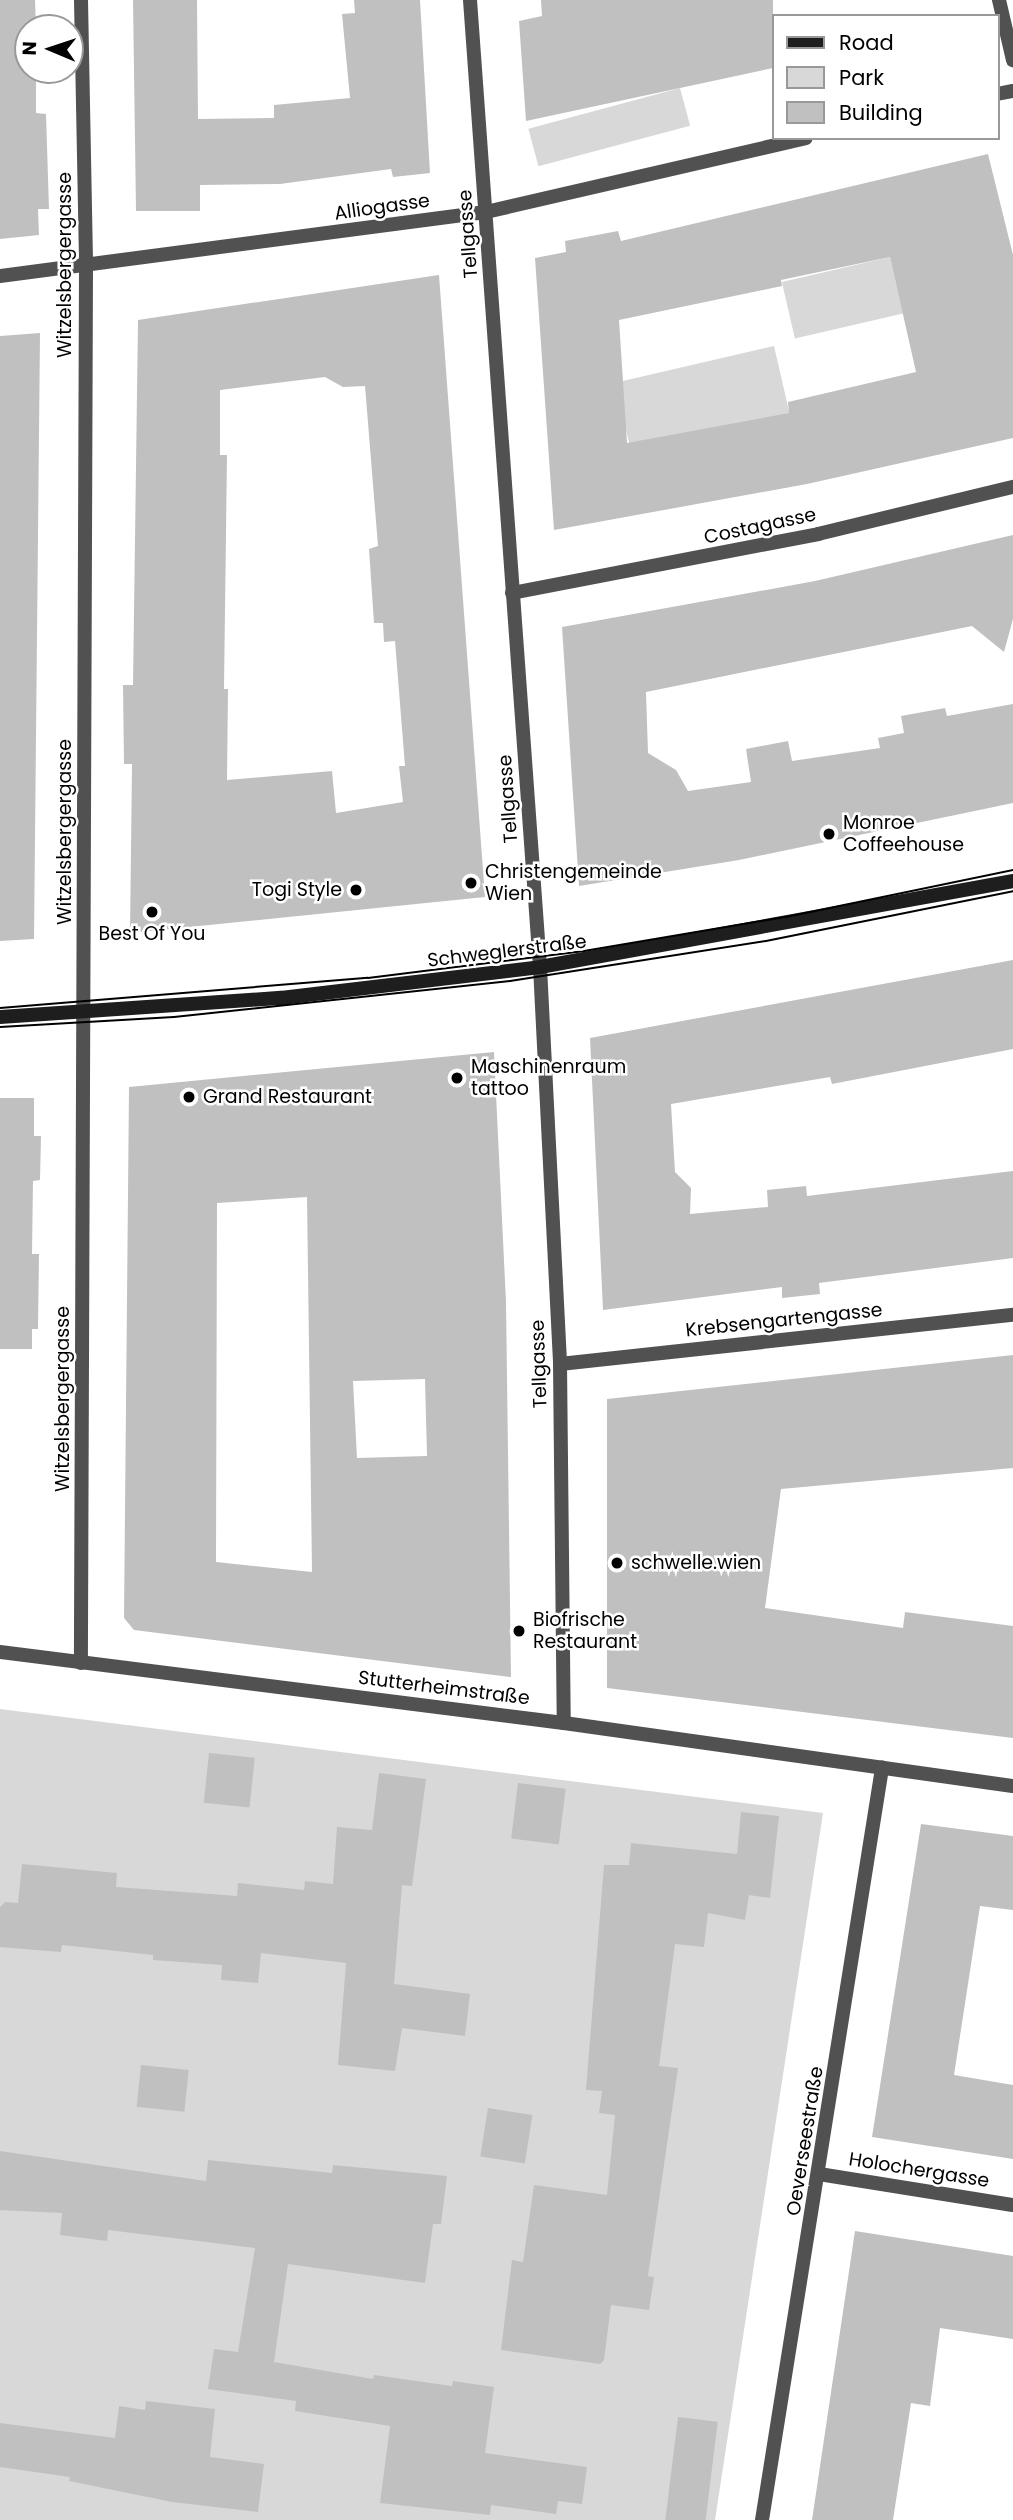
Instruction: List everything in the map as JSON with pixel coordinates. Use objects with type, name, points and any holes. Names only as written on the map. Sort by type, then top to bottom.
[{"type":"street","name":"Witzelsbergergasse","points":[[81,0],[86,268],[81,1663]]},
{"type":"street","name":"Tellgasse","points":[[470,0],[540,967],[559,1364],[564,1723]]},
{"type":"street","points":[[999,0],[1013,60]]},
{"type":"street","name":"Alliogasse","points":[[0,276],[86,268],[486,212],[797,140]]},
{"type":"street","name":"Costagasse","points":[[512,593],[818,534],[1013,487]]},
{"type":"street","name":"Schweglerstraße","points":[[0,1017],[281,998],[540,967],[1013,881]]},
{"type":"street","name":"Krebsengartengasse","points":[[559,1364],[1013,1315]]},
{"type":"street","name":"Stutterheimstraße","points":[[0,1652],[564,1723],[1013,1786]]},
{"type":"street","name":"Oeverseestraße","points":[[762,2520],[882,1768]]},
{"type":"street","name":"Holochergasse","points":[[819,2174],[1013,2205]]},
{"type":"green space","points":[[680,88],[690,126],[538,166],[528,129]]},
{"type":"green space","points":[[890,257],[903,314],[795,338],[782,282]]},
{"type":"green space","points":[[774,346],[790,413],[631,450],[615,383]]},
{"type":"green space","points":[[0,1709],[823,1813],[715,2520],[0,2520]]},
{"type":"building","points":[[0,0],[35,0],[36,14],[14,14],[14,84],[36,84],[36,113],[46,114],[49,209],[38,209],[39,235],[0,239]]},
{"type":"building","points":[[133,0],[197,0],[198,119],[274,118],[274,105],[350,98],[342,14],[355,13],[354,0],[420,0],[430,173],[393,177],[391,169],[280,184],[200,185],[200,211],[136,211]]},
{"type":"building","points":[[541,0],[773,0],[772,68],[526,121],[519,21],[542,16]]},
{"type":"building","points":[[988,154],[1013,255],[1013,438],[807,484],[554,530],[535,258],[566,252],[565,241],[618,231],[621,241]],"holes":[[[890,257],[916,372],[788,402],[789,413],[627,443],[619,320],[782,286],[781,280]]]},
{"type":"building","points":[[439,275],[485,897],[130,933],[132,764],[124,764],[123,685],[133,685],[138,320]],"holes":[[[325,377],[343,387],[365,386],[378,546],[369,549],[374,623],[383,623],[384,642],[395,641],[405,766],[399,766],[403,802],[336,813],[332,771],[227,780],[228,689],[224,689],[227,455],[220,455],[220,390]]]},
{"type":"building","points":[[40,333],[34,939],[0,941],[0,336]]},
{"type":"building","points":[[1013,535],[1013,619],[1004,652],[972,626],[646,692],[648,753],[676,770],[688,791],[751,782],[746,749],[788,741],[792,761],[880,748],[878,738],[904,733],[901,716],[945,708],[947,716],[1013,704],[1013,803],[739,860],[579,886],[562,627],[815,581]]},
{"type":"building","points":[[1013,960],[1013,1049],[832,1084],[830,1077],[671,1104],[675,1172],[691,1188],[690,1214],[768,1207],[767,1190],[806,1186],[807,1196],[1013,1171],[1013,1258],[819,1283],[820,1294],[782,1298],[782,1287],[603,1310],[590,1038]]},
{"type":"building","points":[[494,1052],[506,1302],[511,1677],[134,1630],[124,1618],[129,1087]],"holes":[[[307,1197],[312,1572],[216,1562],[217,1203]],[[425,1379],[427,1456],[357,1458],[353,1381]]]},
{"type":"building","points":[[0,1098],[34,1098],[34,1136],[41,1136],[40,1180],[33,1181],[32,1254],[39,1254],[38,1329],[32,1329],[32,1349],[0,1349]]},
{"type":"building","points":[[1013,1355],[1013,1468],[781,1489],[765,1608],[903,1628],[905,1612],[1013,1626],[1013,1738],[607,1688],[607,1399]]},
{"type":"building","points":[[209,1753],[255,1758],[250,1808],[204,1803]]},
{"type":"building","points":[[379,1773],[426,1779],[412,1886],[402,1885],[394,1984],[470,1994],[465,2036],[402,2028],[395,2071],[338,2065],[346,1963],[261,1953],[258,1983],[221,1980],[222,1965],[153,1960],[153,1955],[62,1945],[61,1952],[0,1947],[0,1907],[5,1902],[18,1903],[22,1864],[117,1873],[116,1887],[237,1896],[238,1883],[304,1890],[305,1881],[333,1884],[337,1827],[372,1830]]},
{"type":"building","points":[[518,1783],[566,1789],[559,1844],[511,1839]]},
{"type":"building","points":[[741,1812],[779,1816],[770,1898],[749,1895],[745,1920],[708,1913],[704,1947],[675,1944],[659,2066],[678,2068],[648,2276],[654,2277],[649,2310],[611,2305],[604,2360],[600,2364],[501,2350],[512,2260],[523,2262],[534,2185],[607,2195],[615,2115],[599,2113],[602,2091],[586,2090],[604,1865],[629,1865],[631,1843],[737,1854]]},
{"type":"building","points":[[921,1824],[1013,1836],[1013,1910],[980,1906],[954,2075],[1013,2085],[1013,2159],[872,2137]]},
{"type":"building","points":[[141,2065],[189,2070],[184,2112],[137,2107]]},
{"type":"building","points":[[488,2108],[532,2115],[525,2163],[480,2156]]},
{"type":"building","points":[[0,2151],[206,2181],[208,2160],[332,2173],[333,2165],[447,2176],[441,2224],[433,2224],[425,2283],[288,2264],[274,2362],[373,2379],[374,2375],[452,2386],[453,2381],[494,2387],[485,2453],[587,2467],[582,2504],[558,2501],[556,2514],[491,2505],[490,2515],[380,2503],[390,2426],[295,2411],[296,2401],[208,2389],[214,2349],[238,2352],[255,2248],[108,2230],[107,2241],[60,2235],[62,2213],[0,2210]]},
{"type":"building","points":[[855,2231],[1013,2256],[1013,2339],[940,2328],[930,2406],[911,2403],[893,2520],[812,2520]]},
{"type":"building","points":[[146,2401],[215,2409],[210,2457],[264,2464],[258,2512],[172,2502],[69,2481],[70,2477],[0,2467],[0,2423],[115,2438],[119,2406],[145,2410]]},
{"type":"building","points":[[678,2417],[718,2422],[706,2520],[665,2520]]},
{"type":"tram line","points":[[0,1008],[368,978],[584,951],[786,917],[1013,870]]},
{"type":"tram line","points":[[0,1027],[174,1017],[510,981],[766,941],[1013,891]]},
{"type":"place","name":"Monroe Coffeehouse","points":[[829,834]]},
{"type":"place","name":"Christengemeinde Wien","points":[[471,883]]},
{"type":"place","name":"Togi Style","points":[[356,890]]},
{"type":"place","name":"Best Of You","points":[[152,912]]},
{"type":"place","name":"Maschinenraum tattoo","points":[[457,1078]]},
{"type":"place","name":"Grand Restaurant","points":[[189,1097]]},
{"type":"place","name":"schwelle.wien","points":[[617,1563]]},
{"type":"place","name":"Biofrische Restaurant","points":[[519,1631]]}]
